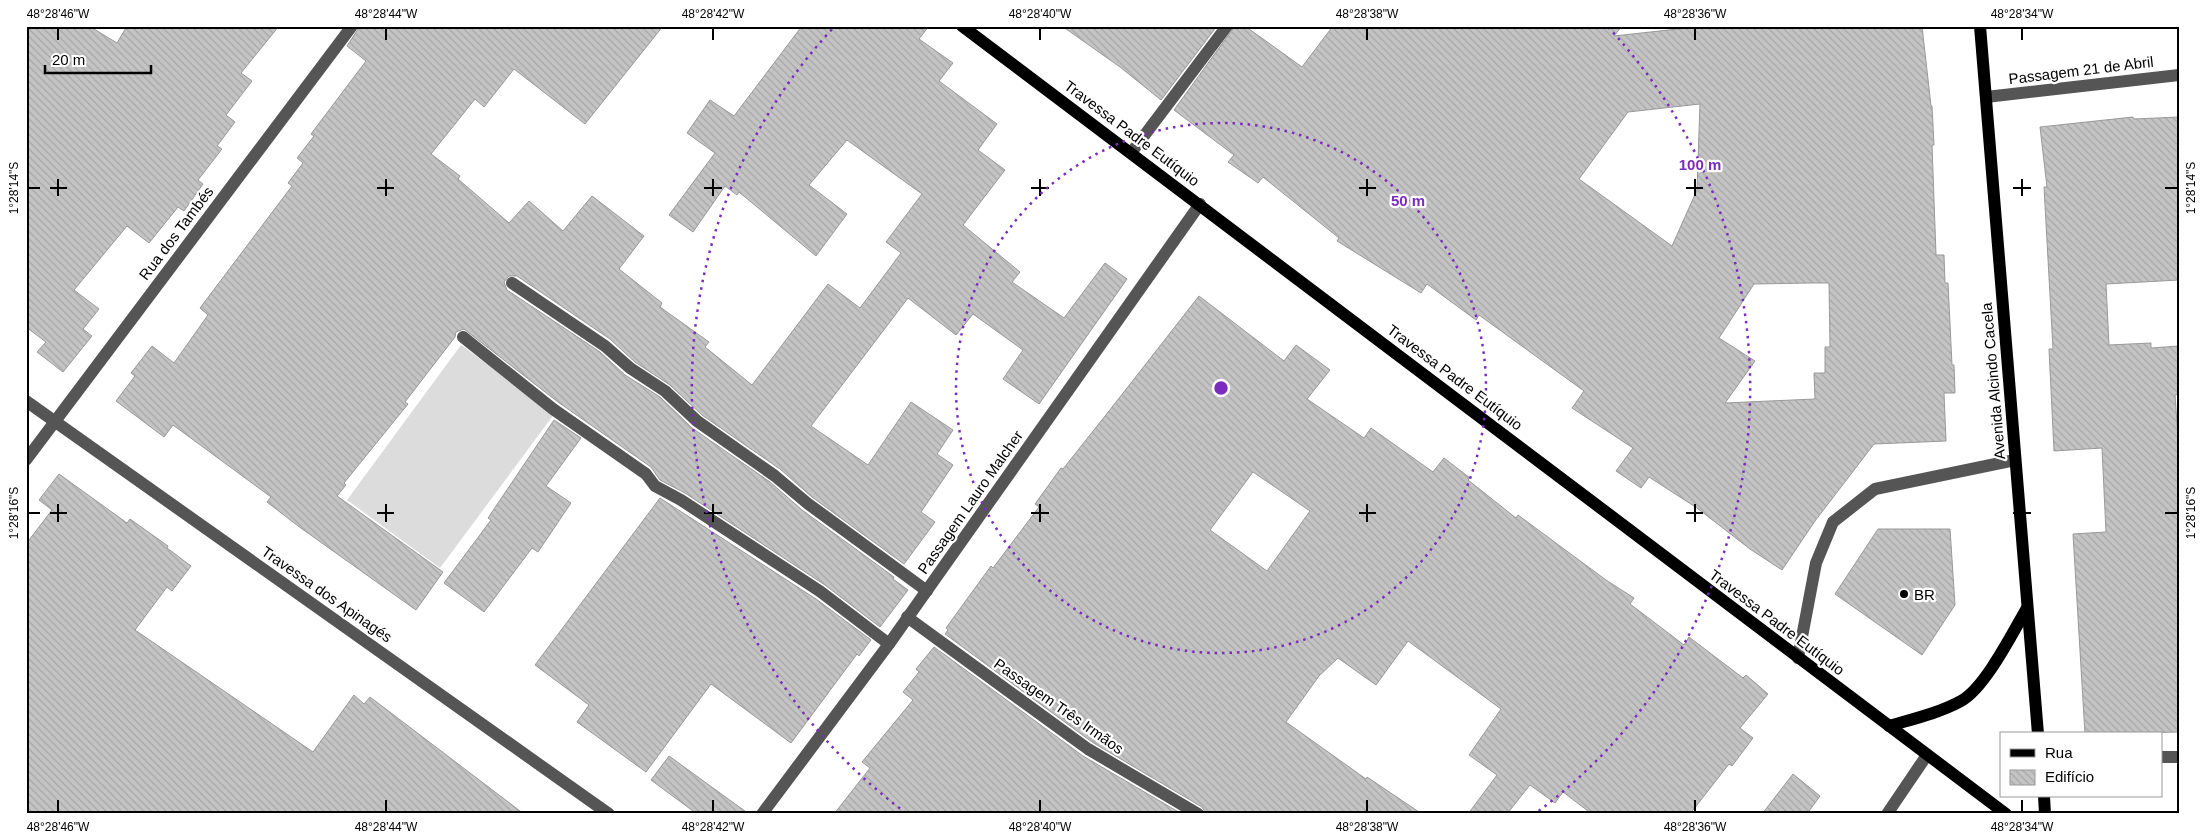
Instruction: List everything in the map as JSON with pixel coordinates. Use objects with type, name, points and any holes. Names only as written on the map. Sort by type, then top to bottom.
[{"type":"main road","name":"Travessa Padre Eutíquio","points":[[962,26],[2006,814]]},
{"type":"main road","name":"Avenida Alcindo Cacela","points":[[1980,26],[2038,732]]},
{"type":"main road","points":[[1889,726],[1929,714],[1963,700],[1989,673],[2027,608]]},
{"type":"main road","points":[[2044,798],[2045,814]]},
{"type":"street","name":"Rua dos Tambés","points":[[26,460],[352,26]]},
{"type":"street","points":[[1131,153],[1227,26]]},
{"type":"street","name":"Passagem 21 de Abril","points":[[1986,97],[2179,75]]},
{"type":"street","name":"Passagem Lauro Malcher","points":[[762,814],[928,591],[1200,204]]},
{"type":"street","points":[[512,283],[605,346],[630,368],[665,391],[696,421],[776,476],[807,503],[928,591]]},
{"type":"street","points":[[463,337],[553,409],[646,474],[655,486],[681,500],[821,592],[889,644]]},
{"type":"street","name":"Travessa dos Apinagés","points":[[26,401],[609,814]]},
{"type":"street","points":[[1798,658],[1816,562],[1834,522],[1875,489],[2016,460]]},
{"type":"street","name":"Passagem Três Irmãos","points":[[907,617],[1088,749],[1198,814]]},
{"type":"street","points":[[1887,814],[1927,754]]},
{"type":"street","points":[[2162,757],[2179,757]]},
{"type":"shaded area","points":[[461,345],[555,413],[440,568],[347,500]]},
{"type":"building","points":[[26,26],[89,26],[117,43],[127,26],[279,26],[241,73],[252,81],[226,115],[235,122],[217,146],[222,149],[198,180],[203,184],[184,211],[178,207],[149,243],[127,226],[74,290],[99,309],[83,329],[92,336],[63,372],[37,352],[46,342],[26,327]]},
{"type":"building","points":[[360,26],[663,26],[585,124],[514,69],[484,107],[475,99],[431,154],[460,176],[458,179],[509,223],[529,201],[563,231],[592,196],[644,236],[619,269],[662,303],[660,307],[709,342],[705,347],[752,385],[828,284],[860,308],[901,253],[886,242],[922,194],[847,140],[809,185],[847,214],[816,256],[739,192],[737,195],[725,186],[693,232],[669,215],[715,153],[687,133],[710,100],[734,116],[802,26],[929,26],[919,39],[953,63],[939,81],[997,124],[978,150],[1005,170],[963,225],[1020,272],[1012,282],[1064,318],[1105,263],[1127,279],[1039,404],[1003,379],[1023,350],[973,314],[956,335],[908,298],[811,426],[868,465],[911,402],[953,430],[937,454],[953,465],[921,512],[935,522],[904,564],[812,497],[780,469],[702,415],[670,385],[635,362],[610,339],[517,276],[509,276],[504,282],[507,290],[600,352],[625,375],[660,397],[692,428],[770,482],[802,510],[894,577],[893,579],[908,590],[880,627],[825,585],[685,493],[660,480],[651,467],[558,402],[464,329],[456,332],[455,337],[405,402],[408,404],[344,483],[346,485],[337,496],[443,572],[416,610],[298,526],[267,502],[271,497],[173,425],[164,437],[116,401],[135,376],[131,373],[152,346],[174,363],[208,315],[200,308],[292,186],[288,183],[303,163],[297,158],[314,136],[311,134],[366,61],[347,46]]},
{"type":"building","points":[[1062,26],[1217,26],[1161,100],[1120,67]]},
{"type":"building","points":[[1235,26],[1245,26],[1302,67],[1333,26],[1622,26],[1614,36],[1705,26],[1922,26],[1932,106],[1936,255],[1944,255],[1945,283],[1948,283],[1952,365],[1954,365],[1955,393],[1944,393],[1946,441],[1874,444],[1815,521],[1782,570],[1750,549],[1697,508],[1649,477],[1641,488],[1616,471],[1633,448],[1572,408],[1584,391],[1479,315],[1476,320],[1427,284],[1421,293],[1337,241],[1339,238],[1263,177],[1258,183],[1228,162],[1234,155],[1174,110]],"holes":[[[1700,104],[1697,190],[1672,246],[1579,179],[1628,112]],[[1829,283],[1830,347],[1825,347],[1825,373],[1814,373],[1815,399],[1725,403],[1755,361],[1719,338],[1754,284]]]},
{"type":"building","points":[[2133,117],[2134,119],[2179,117],[2179,280],[2106,284],[2109,345],[2151,343],[2151,348],[2179,346],[2179,394],[2175,395],[2179,450],[2179,732],[2085,732],[2073,534],[2106,532],[2102,448],[2054,451],[2049,349],[2053,349],[2044,187],[2047,187],[2040,127]]},
{"type":"building","points":[[1199,296],[1284,361],[1296,345],[1330,370],[1307,399],[1364,438],[1371,428],[1433,472],[1444,458],[1470,478],[1468,480],[1516,518],[1518,515],[1606,580],[1634,598],[1630,604],[1684,645],[1689,637],[1743,678],[1746,675],[1768,694],[1740,728],[1753,738],[1732,766],[1729,764],[1690,814],[1592,814],[1563,792],[1555,803],[1530,785],[1507,814],[1468,814],[1497,775],[1469,755],[1501,709],[1408,641],[1376,685],[1338,658],[1319,676],[1286,722],[1366,779],[1367,777],[1422,814],[1206,814],[1202,807],[1092,742],[945,634],[948,630],[946,628],[991,566],[993,568],[1039,507],[1035,504],[1061,468],[1063,469]],"holes":[[[1253,472],[1310,511],[1267,571],[1210,530]]]},
{"type":"building","points":[[554,420],[581,438],[546,486],[571,503],[538,552],[532,548],[484,612],[444,583],[491,520],[488,518]]},
{"type":"building","points":[[59,474],[127,523],[130,519],[168,546],[167,548],[191,566],[172,591],[167,587],[135,630],[313,752],[354,695],[364,704],[370,697],[524,814],[26,814],[26,544],[52,510],[39,500]]},
{"type":"building","points":[[660,498],[816,599],[871,640],[859,656],[857,654],[791,743],[711,684],[646,772],[577,722],[589,705],[535,665]]},
{"type":"building","points":[[1878,529],[1950,529],[1955,605],[1922,655],[1835,594]]},
{"type":"building","points":[[934,647],[1083,756],[1182,814],[834,814],[870,768],[862,762],[913,700],[903,692],[919,672],[916,669]]},
{"type":"building","points":[[669,756],[749,814],[697,814],[651,780]]},
{"type":"building","points":[[1793,774],[1820,796],[1807,814],[1762,814]]},
{"type":"place","name":"BR","points":[[1904,594]]}]
